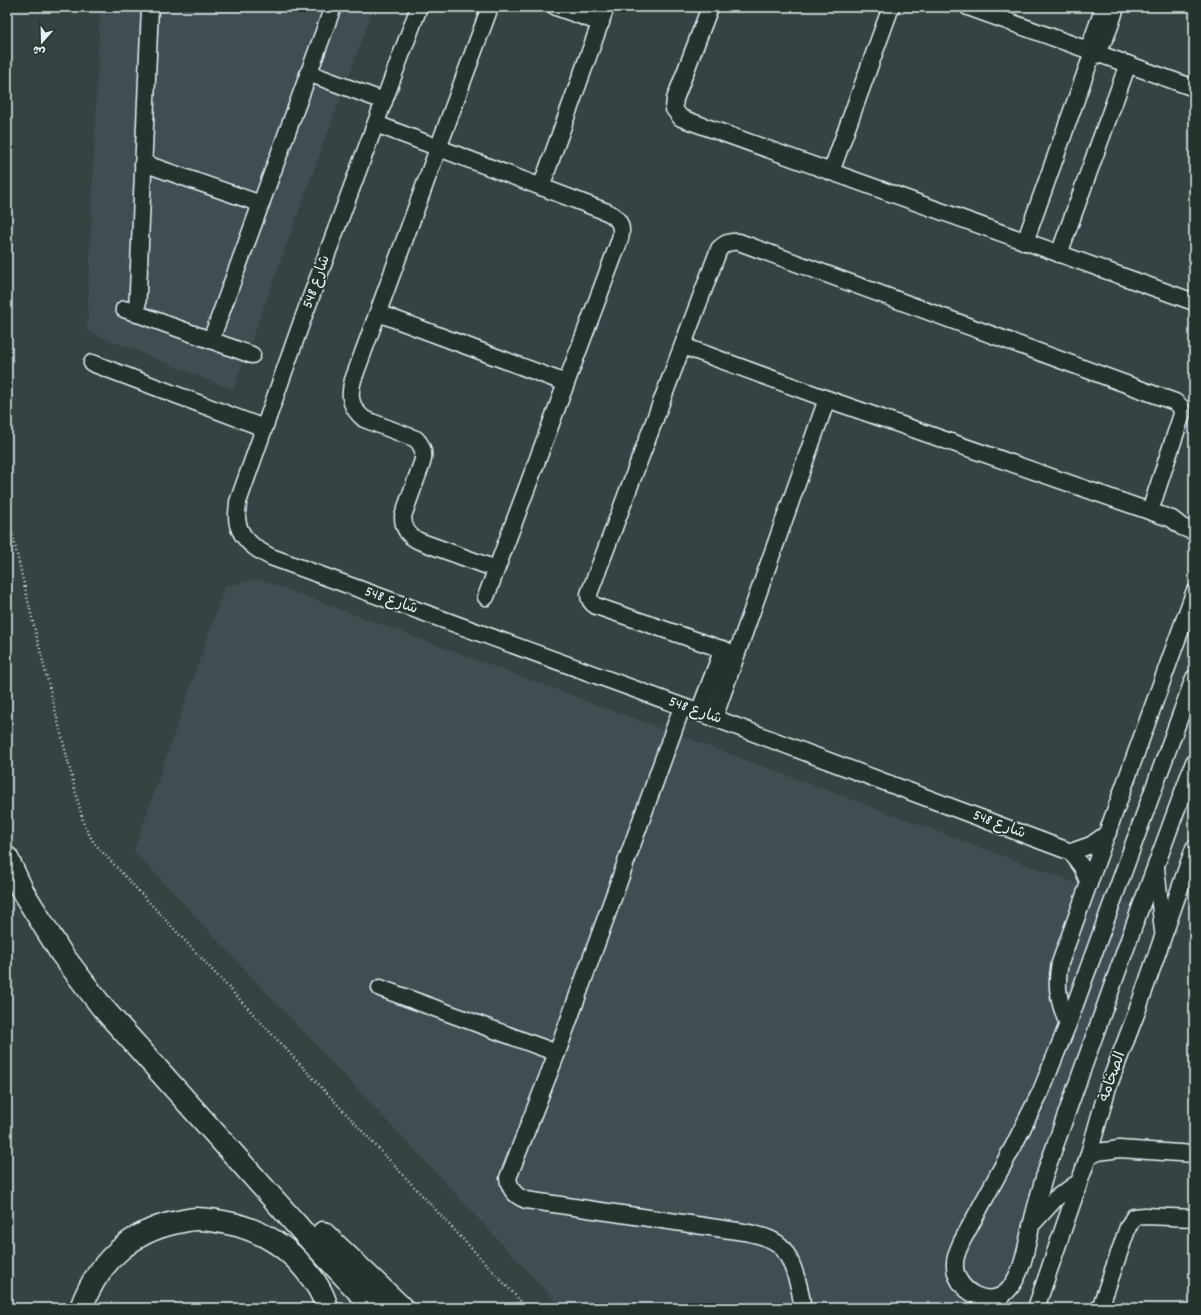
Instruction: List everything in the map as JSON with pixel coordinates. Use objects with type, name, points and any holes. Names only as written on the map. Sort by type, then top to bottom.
[{"type":"highway","points":[[7,858],[23,892],[65,959],[102,1007],[303,1232],[374,1308]]},
{"type":"highway","points":[[212,1130],[402,1308]]},
{"type":"highway","points":[[81,1308],[85,1296],[102,1268],[115,1252],[161,1225],[195,1219],[223,1221],[254,1230],[286,1248],[311,1275],[326,1303],[327,1308]]},
{"type":"street","points":[[150,7],[143,163],[130,311],[252,355]]},
{"type":"street","points":[[211,340],[333,7]]},
{"type":"street","name":"شارع 548","points":[[419,7],[302,321],[238,502],[236,516],[240,530],[247,541],[258,551],[271,557],[707,715],[1071,852]]},
{"type":"street","points":[[490,7],[353,380],[350,389],[350,398],[352,406],[364,419],[416,439],[423,450],[424,456],[422,463],[403,516],[403,524],[406,531],[412,538],[496,570]]},
{"type":"street","points":[[556,7],[601,23]]},
{"type":"street","points":[[541,187],[606,7]]},
{"type":"street","points":[[710,7],[674,99],[674,110],[686,120],[1194,302]]},
{"type":"street","points":[[830,172],[891,7]]},
{"type":"street","points":[[968,7],[1194,88]]},
{"type":"street","points":[[1025,242],[1093,52],[1092,40],[1104,7]]},
{"type":"street","points":[[1093,52],[1098,48],[1104,38],[1116,7]]},
{"type":"street","points":[[1059,254],[1128,64]]},
{"type":"street","points":[[308,73],[384,101]]},
{"type":"street","points":[[376,124],[607,212],[614,215],[622,228],[622,235],[486,597]]},
{"type":"street","points":[[143,163],[261,204]]},
{"type":"street","points":[[730,652],[596,606],[589,599],[589,594],[719,249],[725,243],[732,241],[739,242],[1175,402],[1180,407],[1182,414],[1150,511]]},
{"type":"street","points":[[378,313],[566,383]]},
{"type":"street","points":[[683,346],[1172,519],[1182,527],[1194,532]]},
{"type":"street","points":[[92,363],[264,428]]},
{"type":"street","points":[[707,715],[827,398]]},
{"type":"street","points":[[1172,519],[1194,521]]},
{"type":"street","points":[[1068,1024],[1058,997],[1057,985],[1060,964],[1194,594]]},
{"type":"street","points":[[1194,678],[1068,1024],[1041,1091],[1025,1124],[962,1241],[954,1263],[956,1274],[964,1288],[975,1295],[986,1298],[996,1298],[1007,1291],[1017,1278],[1022,1265],[1042,1184],[1194,762]]},
{"type":"street","points":[[682,706],[557,1053],[508,1178],[509,1186],[513,1193],[519,1198],[526,1200],[744,1232],[771,1240],[778,1244],[788,1258],[795,1272],[800,1290],[802,1308]]},
{"type":"street","points":[[1089,884],[1082,867],[1071,852],[1091,845],[1108,833]]},
{"type":"street","name":"الصخامة","points":[[1036,1308],[1088,1157],[1108,1087],[1136,1014],[1194,848]]},
{"type":"street","points":[[1156,864],[1164,934]]},
{"type":"street","points":[[380,988],[557,1053]]},
{"type":"street","points":[[1097,1126],[1102,1136],[1109,1144],[1119,1149]]},
{"type":"street","points":[[1088,1157],[1098,1152],[1119,1149],[1194,1154]]},
{"type":"street","points":[[1032,1225],[1056,1198],[1079,1182]]},
{"type":"street","points":[[1100,1308],[1128,1227],[1134,1218],[1145,1216],[1194,1218]]},
{"type":"path","points":[[7,512],[84,825],[94,843],[527,1308]]},
{"type":"shaded area","points":[[100,7],[374,7],[233,390],[87,331]]},
{"type":"shaded area","points":[[259,579],[1149,910],[999,1308],[562,1308],[134,851],[225,586]]}]
